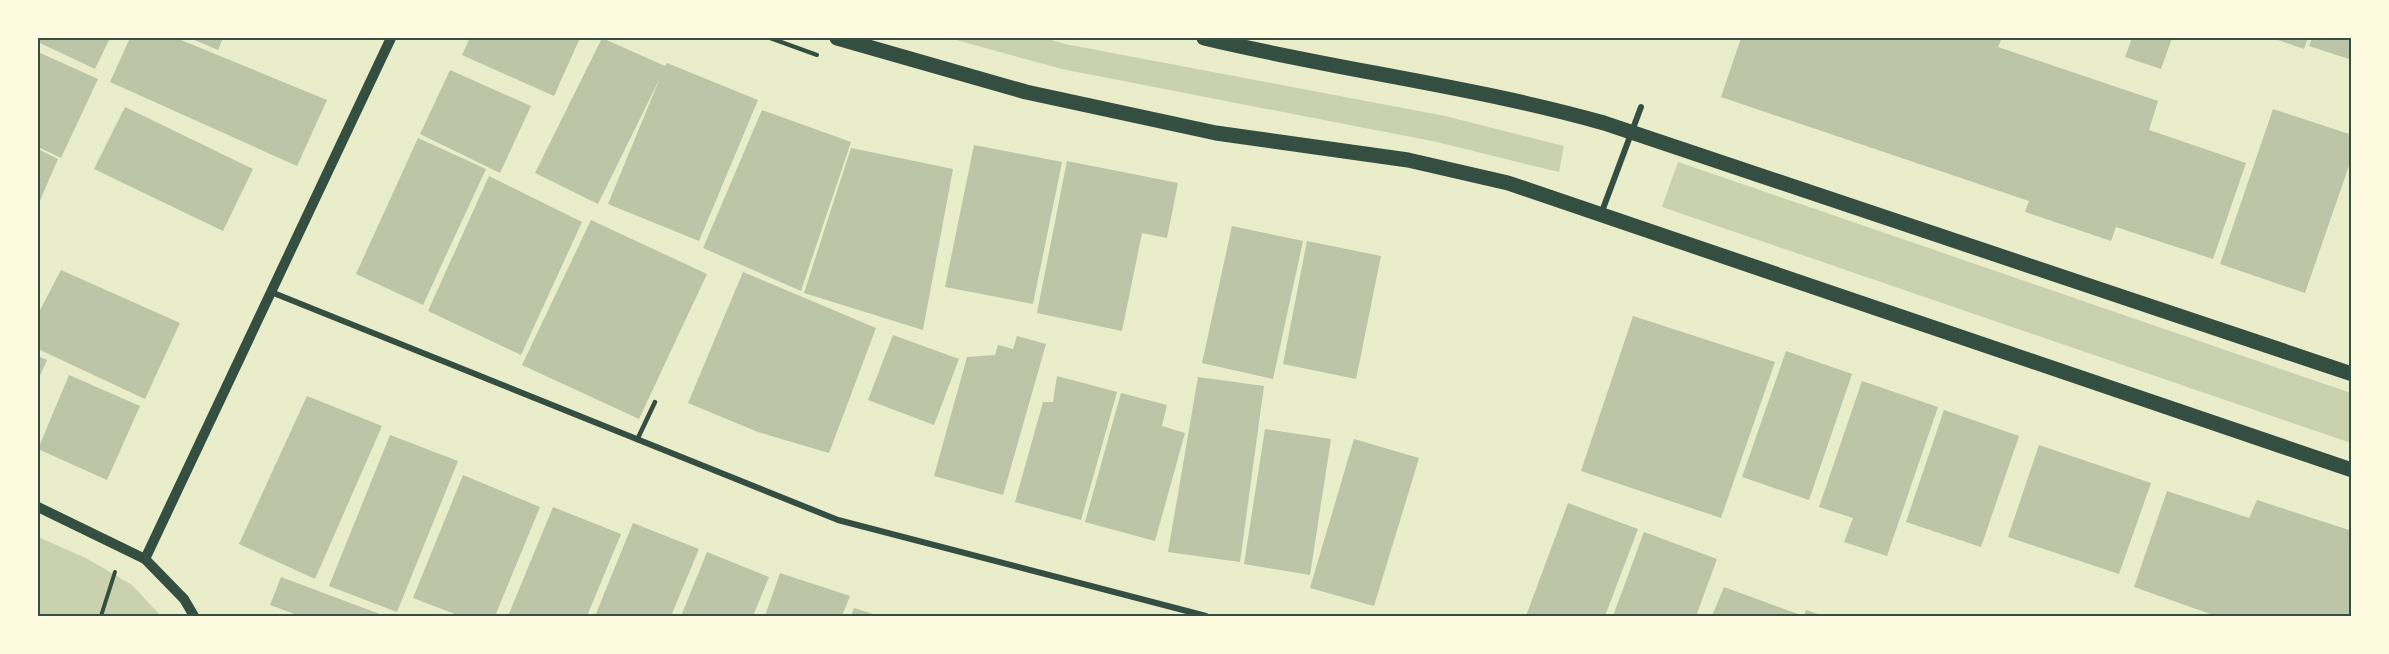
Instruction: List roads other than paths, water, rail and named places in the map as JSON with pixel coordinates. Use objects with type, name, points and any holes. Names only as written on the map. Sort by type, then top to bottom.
[{"type":"main road","points":[[837,38],[1026,92],[1216,133],[1408,160],[1508,183],[2352,470]]},
{"type":"main road","points":[[1204,38],[1535,104],[1632,132],[2352,374]]},
{"type":"street","points":[[145,559],[391,38]]},
{"type":"street","points":[[1601,215],[1641,107]]},
{"type":"street","points":[[271,292],[838,520],[1206,616]]},
{"type":"street","points":[[38,507],[145,559],[184,599],[194,616]]},
{"type":"lane","points":[[637,440],[655,402]]}]
